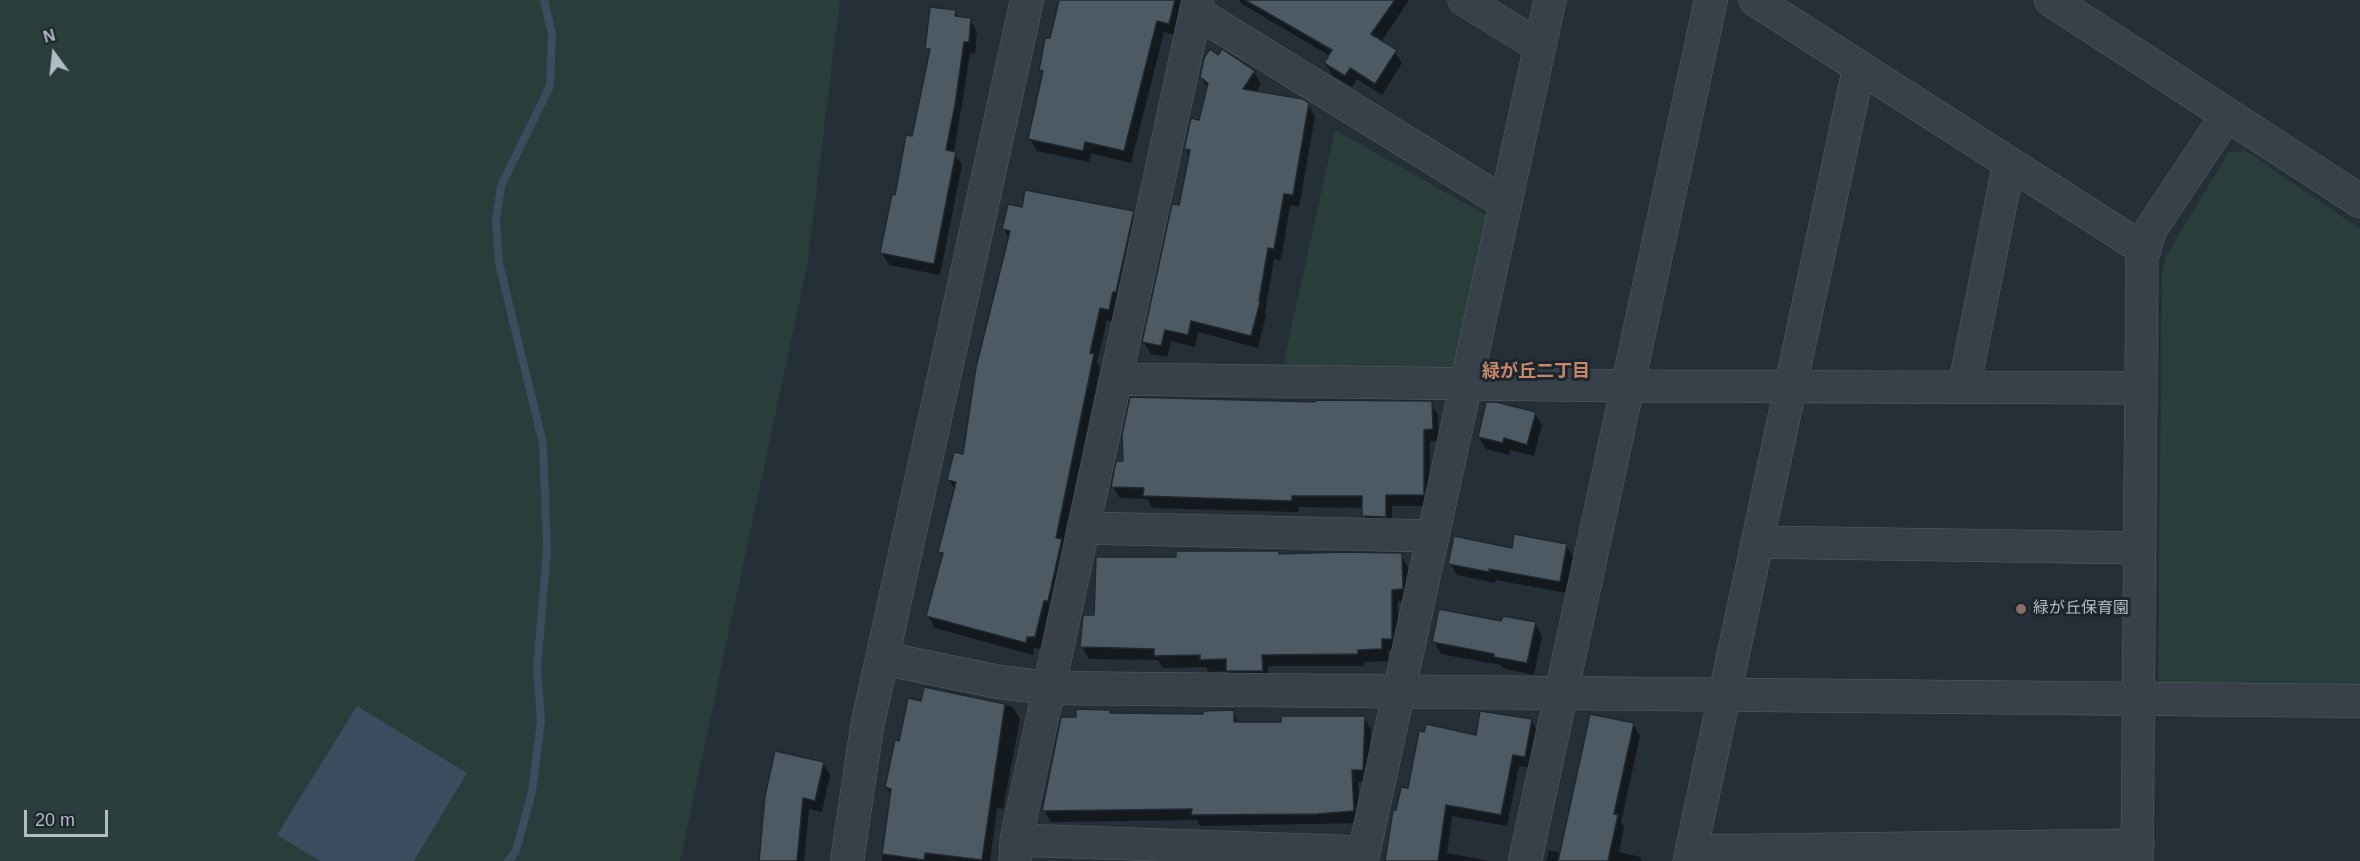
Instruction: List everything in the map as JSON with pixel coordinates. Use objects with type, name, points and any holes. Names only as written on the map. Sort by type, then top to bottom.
[{"type":"street","points":[[847,861],[865,737],[1027,0]]},
{"type":"street","points":[[1464,0],[1539,46]]},
{"type":"street","points":[[1505,203],[1197,6],[1083,528],[1016,850],[1363,857],[1550,0]]},
{"type":"street","points":[[1525,861],[1712,0]]},
{"type":"street","points":[[1755,0],[2145,250]]},
{"type":"street","points":[[2051,0],[2360,201]]},
{"type":"street","points":[[1859,67],[1690,856],[2138,853],[2142,256],[2151,229],[2228,115]]},
{"type":"street","points":[[1964,387],[2009,164]]},
{"type":"street","points":[[1116,379],[1628,386],[2141,388]]},
{"type":"street","points":[[1083,528],[1432,536]]},
{"type":"street","points":[[1757,542],[2140,548]]},
{"type":"street","points":[[882,658],[999,682],[1049,688],[2360,701]]},
{"type":"green space","points":[[0,0],[840,0],[807,266],[680,861],[0,861]]},
{"type":"green space","points":[[1335,130],[1491,218],[1460,368],[1292,372],[1284,361]]},
{"type":"green space","points":[[2246,151],[2360,229],[2360,688],[2163,688],[2158,682],[2162,274],[2165,258],[2229,152]]},
{"type":"water","points":[[357,706],[467,773],[414,861],[320,861],[277,835]]},
{"type":"building","points":[[1059,0],[1175,0],[1169,24],[1157,21],[1124,151],[1085,142],[1083,151],[1028,139],[1043,71],[1039,70],[1045,38],[1050,38]]},
{"type":"building","points":[[1245,0],[1395,0],[1371,34],[1397,50],[1375,84],[1350,68],[1345,76],[1324,63],[1332,50]]},
{"type":"building","points":[[930,7],[956,10],[955,16],[971,18],[969,42],[964,42],[946,150],[956,152],[934,264],[880,253],[892,194],[895,195],[906,135],[912,136],[930,49],[925,49]]},
{"type":"building","points":[[1210,49],[1218,55],[1222,49],[1255,71],[1243,89],[1303,99],[1309,103],[1293,195],[1284,194],[1274,249],[1268,248],[1260,302],[1251,336],[1191,321],[1188,335],[1165,330],[1161,346],[1142,342],[1172,204],[1179,205],[1190,150],[1184,149],[1191,118],[1199,120],[1208,83],[1200,77],[1204,58]]},
{"type":"building","points":[[1025,190],[1134,211],[1116,292],[1113,292],[1109,310],[1100,308],[1090,353],[1094,354],[1056,538],[1062,539],[1048,601],[1044,601],[1035,637],[1027,637],[1026,643],[926,616],[943,553],[938,552],[956,482],[947,480],[954,452],[963,454],[976,367],[1010,231],[1002,229],[1008,204],[1022,207]]},
{"type":"building","points":[[1130,397],[1315,402],[1315,400],[1432,401],[1433,429],[1424,430],[1424,495],[1386,495],[1386,517],[1362,516],[1362,496],[1292,496],[1292,501],[1143,496],[1144,488],[1111,487],[1116,461],[1123,461],[1122,434]]},
{"type":"building","points":[[1486,402],[1496,402],[1536,412],[1527,445],[1504,438],[1503,443],[1478,437]]},
{"type":"building","points":[[1514,534],[1567,544],[1560,582],[1448,564],[1454,536],[1512,548]]},
{"type":"building","points":[[1176,551],[1279,551],[1279,554],[1402,553],[1403,589],[1392,590],[1392,639],[1382,639],[1382,649],[1358,650],[1358,654],[1262,655],[1263,671],[1226,671],[1226,659],[1200,660],[1200,655],[1154,656],[1154,649],[1080,647],[1083,615],[1094,615],[1096,557],[1176,557]]},
{"type":"building","points":[[1439,609],[1501,621],[1503,616],[1536,622],[1527,663],[1432,642]]},
{"type":"building","points":[[924,687],[1005,704],[982,860],[925,853],[924,860],[882,854],[891,789],[885,787],[895,740],[899,741],[908,698],[921,701]]},
{"type":"building","points":[[1076,709],[1110,710],[1110,713],[1203,714],[1203,711],[1234,710],[1234,722],[1281,722],[1281,716],[1365,716],[1363,770],[1352,770],[1354,811],[1317,814],[1191,815],[1192,809],[1042,811],[1061,717],[1076,717]]},
{"type":"building","points":[[1480,711],[1532,719],[1525,757],[1513,755],[1501,815],[1446,805],[1438,861],[1385,861],[1393,810],[1396,810],[1401,787],[1408,788],[1419,731],[1424,732],[1426,724],[1476,735]]},
{"type":"building","points":[[1590,714],[1634,723],[1614,814],[1618,815],[1608,861],[1558,861]]},
{"type":"building","points":[[775,751],[824,762],[815,801],[803,798],[797,861],[759,861],[765,796]]},
{"type":"waterway","points":[[508,861],[516,851],[532,792],[541,721],[537,668],[547,551],[543,444],[499,263],[496,220],[501,186],[550,86],[552,34],[544,0]]},
{"type":"place","name":"緑が丘保育園","points":[[2021,609]]},
{"type":"district","name":"緑が丘二丁目","points":[[1536,372]]}]
